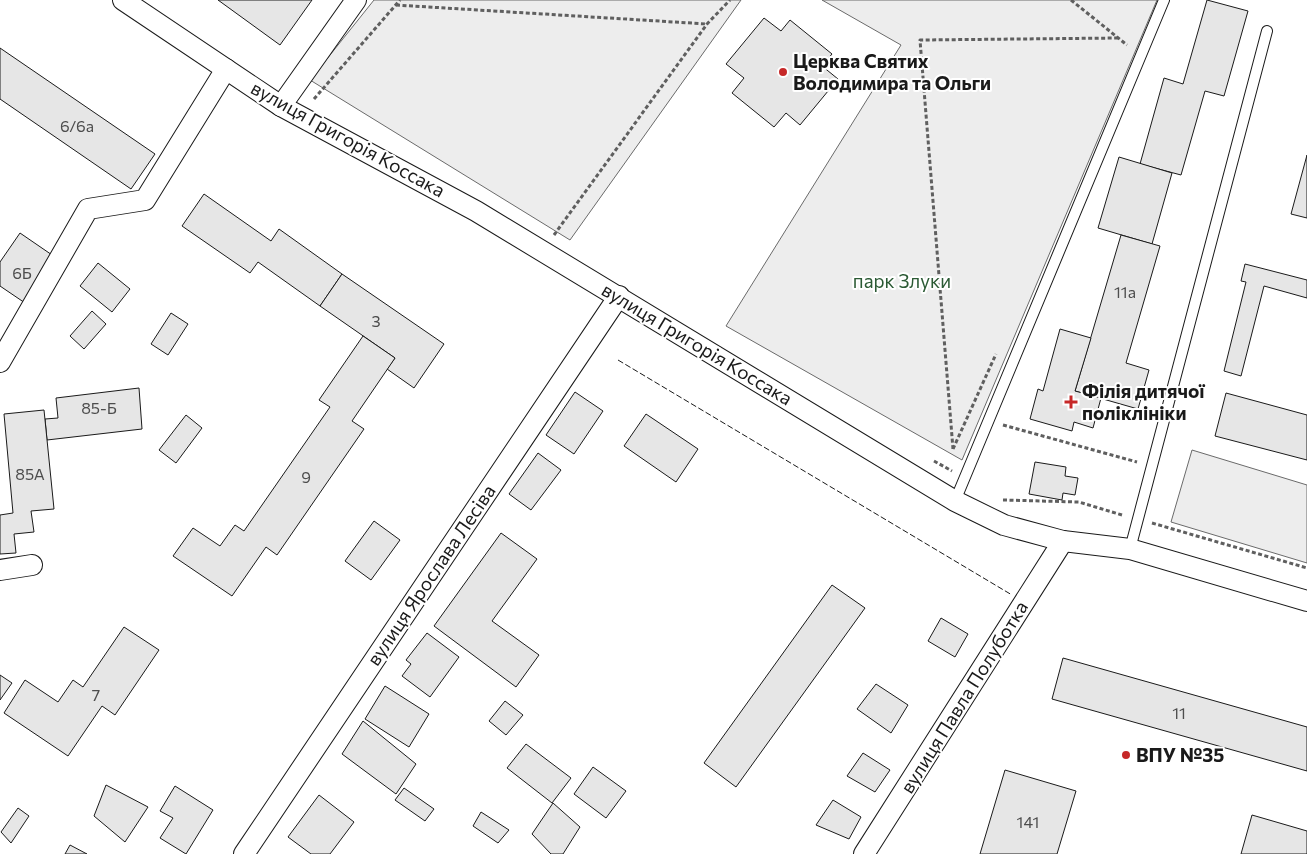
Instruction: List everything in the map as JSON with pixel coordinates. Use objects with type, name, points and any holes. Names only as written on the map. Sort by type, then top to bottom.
[{"type":"street","name":"вулиця Григорія Коссака","points":[[123,0],[226,69],[287,98],[619,296],[954,501],[1004,525],[1063,541],[1130,549],[1307,601]]},
{"type":"street","points":[[287,98],[356,0]]},
{"type":"street","points":[[0,362],[88,209],[145,200],[226,69]]},
{"type":"street","name":"вулиця Ярослава Лесіва","points":[[244,854],[619,296]]},
{"type":"street","name":"вулиця Павла Полуботка","points":[[864,854],[1063,541]]},
{"type":"street","points":[[0,570],[32,565]]},
{"type":"lane","points":[[954,501],[1164,0]]},
{"type":"lane","points":[[1130,549],[1267,31]]},
{"type":"path","points":[[287,98],[312,102],[400,0]]},
{"type":"path","points":[[551,239],[707,24],[730,0]]},
{"type":"path","points":[[1071,0],[1134,50]]},
{"type":"path","points":[[396,5],[707,24]]},
{"type":"path","points":[[953,449],[920,40],[1118,38]]},
{"type":"path","points":[[988,421],[1152,467]]},
{"type":"path","points":[[930,458],[964,478]]},
{"type":"path","points":[[995,496],[1003,500],[1079,502],[1307,568]]},
{"type":"shaded area","points":[[374,0],[741,0],[570,240],[310,80]]},
{"type":"shaded area","name":"парк Злуки","points":[[822,0],[1157,0],[962,460],[726,326],[901,45]]},
{"type":"shaded area","points":[[1192,450],[1307,485],[1307,563],[1171,522]]},
{"type":"building","points":[[218,0],[312,0],[280,45]]},
{"type":"building","points":[[1207,0],[1248,11],[1224,96],[1205,91],[1181,175],[1140,164],[1164,78],[1183,84]]},
{"type":"building","name":"Церква Святих Володимира та Ольги","points":[[764,18],[781,31],[790,20],[832,54],[822,66],[838,79],[800,125],[786,113],[774,127],[732,93],[744,78],[726,64]]},
{"type":"building","points":[[0,48],[155,154],[131,189],[0,99]]},
{"type":"building","points":[[1307,155],[1307,218],[1291,214]]},
{"type":"building","points":[[1119,157],[1172,173],[1152,244],[1098,228]]},
{"type":"building","points":[[204,194],[271,241],[279,229],[342,274],[320,306],[258,262],[250,273],[182,226]]},
{"type":"building","points":[[20,233],[55,257],[28,305],[0,286],[0,262]]},
{"type":"building","points":[[1121,235],[1160,246],[1126,363],[1149,370],[1138,409],[1075,391]]},
{"type":"building","points":[[98,263],[130,289],[112,312],[80,286]]},
{"type":"building","points":[[1245,264],[1307,280],[1307,298],[1264,286],[1241,376],[1224,371],[1246,282],[1241,281]]},
{"type":"building","points":[[342,274],[444,344],[414,388],[387,369],[395,358],[320,306]]},
{"type":"building","points":[[92,311],[106,324],[84,349],[70,336]]},
{"type":"building","points":[[171,313],[188,324],[168,355],[151,344]]},
{"type":"building","points":[[1060,329],[1091,338],[1075,391],[1101,398],[1093,428],[1074,422],[1072,431],[1030,419],[1038,389],[1043,391]]},
{"type":"building","points":[[363,336],[395,358],[352,421],[364,429],[277,555],[266,547],[232,596],[173,556],[193,528],[220,546],[235,525],[244,531],[330,407],[319,400]]},
{"type":"building","points":[[139,388],[142,429],[47,440],[45,419],[58,418],[56,398]]},
{"type":"building","points":[[575,392],[603,411],[574,454],[546,435]]},
{"type":"building","points":[[1226,393],[1307,415],[1307,460],[1215,436]]},
{"type":"building","points":[[44,410],[54,509],[31,511],[34,532],[14,534],[16,553],[0,554],[0,515],[13,513],[4,414]]},
{"type":"building","points":[[646,414],[698,449],[676,482],[624,446]]},
{"type":"building","points":[[186,415],[202,428],[176,463],[159,450]]},
{"type":"building","points":[[538,453],[561,470],[531,510],[509,494]]},
{"type":"building","points":[[1035,462],[1066,467],[1065,476],[1078,478],[1075,495],[1063,493],[1062,500],[1029,494]]},
{"type":"building","points":[[374,521],[400,540],[371,580],[345,561]]},
{"type":"building","points":[[501,533],[537,559],[492,621],[539,655],[516,687],[434,626]]},
{"type":"building","points":[[832,585],[865,608],[736,787],[704,763]]},
{"type":"building","points":[[941,618],[968,634],[955,657],[928,641]]},
{"type":"building","points":[[124,627],[159,650],[115,715],[102,706],[68,756],[4,713],[25,680],[58,702],[73,680],[83,687]]},
{"type":"building","points":[[427,633],[459,657],[430,697],[402,676],[411,664],[406,660]]},
{"type":"building","points":[[1063,658],[1307,727],[1307,771],[1052,699]]},
{"type":"building","points":[[0,675],[12,683],[0,700]]},
{"type":"building","points":[[876,684],[908,705],[891,733],[857,709]]},
{"type":"building","points":[[385,686],[429,714],[409,747],[365,719]]},
{"type":"building","points":[[505,701],[523,715],[506,735],[489,721]]},
{"type":"building","points":[[363,721],[416,764],[396,794],[342,754]]},
{"type":"building","points":[[526,744],[571,778],[552,803],[507,768]]},
{"type":"building","points":[[863,753],[890,770],[875,792],[847,776]]},
{"type":"building","points":[[593,767],[626,791],[606,818],[574,794]]},
{"type":"building","points":[[1005,770],[1076,791],[1057,854],[980,854]]},
{"type":"building","points":[[106,785],[148,807],[125,842],[94,816]]},
{"type":"building","points":[[175,786],[213,810],[186,854],[160,838],[173,818],[160,811]]},
{"type":"building","points":[[404,788],[434,809],[425,821],[395,800]]},
{"type":"building","points":[[319,795],[354,822],[330,854],[311,854],[288,837]]},
{"type":"building","points":[[833,800],[861,817],[849,839],[816,825]]},
{"type":"building","points":[[553,803],[580,827],[563,854],[551,854],[532,834]]},
{"type":"building","points":[[18,808],[29,816],[11,843],[1,832]]},
{"type":"building","points":[[481,812],[509,830],[498,843],[473,826]]},
{"type":"building","points":[[1252,815],[1307,831],[1307,854],[1241,854]]},
{"type":"building","points":[[70,845],[87,854],[65,854]]},
{"type":"fence","points":[[618,360],[1012,595]]},
{"type":"place","name":"Церква Святих Володимира та Ольги","points":[[783,72]]},
{"type":"place","name":"Філія дитячої поліклініки","points":[[1071,402]]},
{"type":"place","name":"ВПУ №35","points":[[1126,755]]}]
